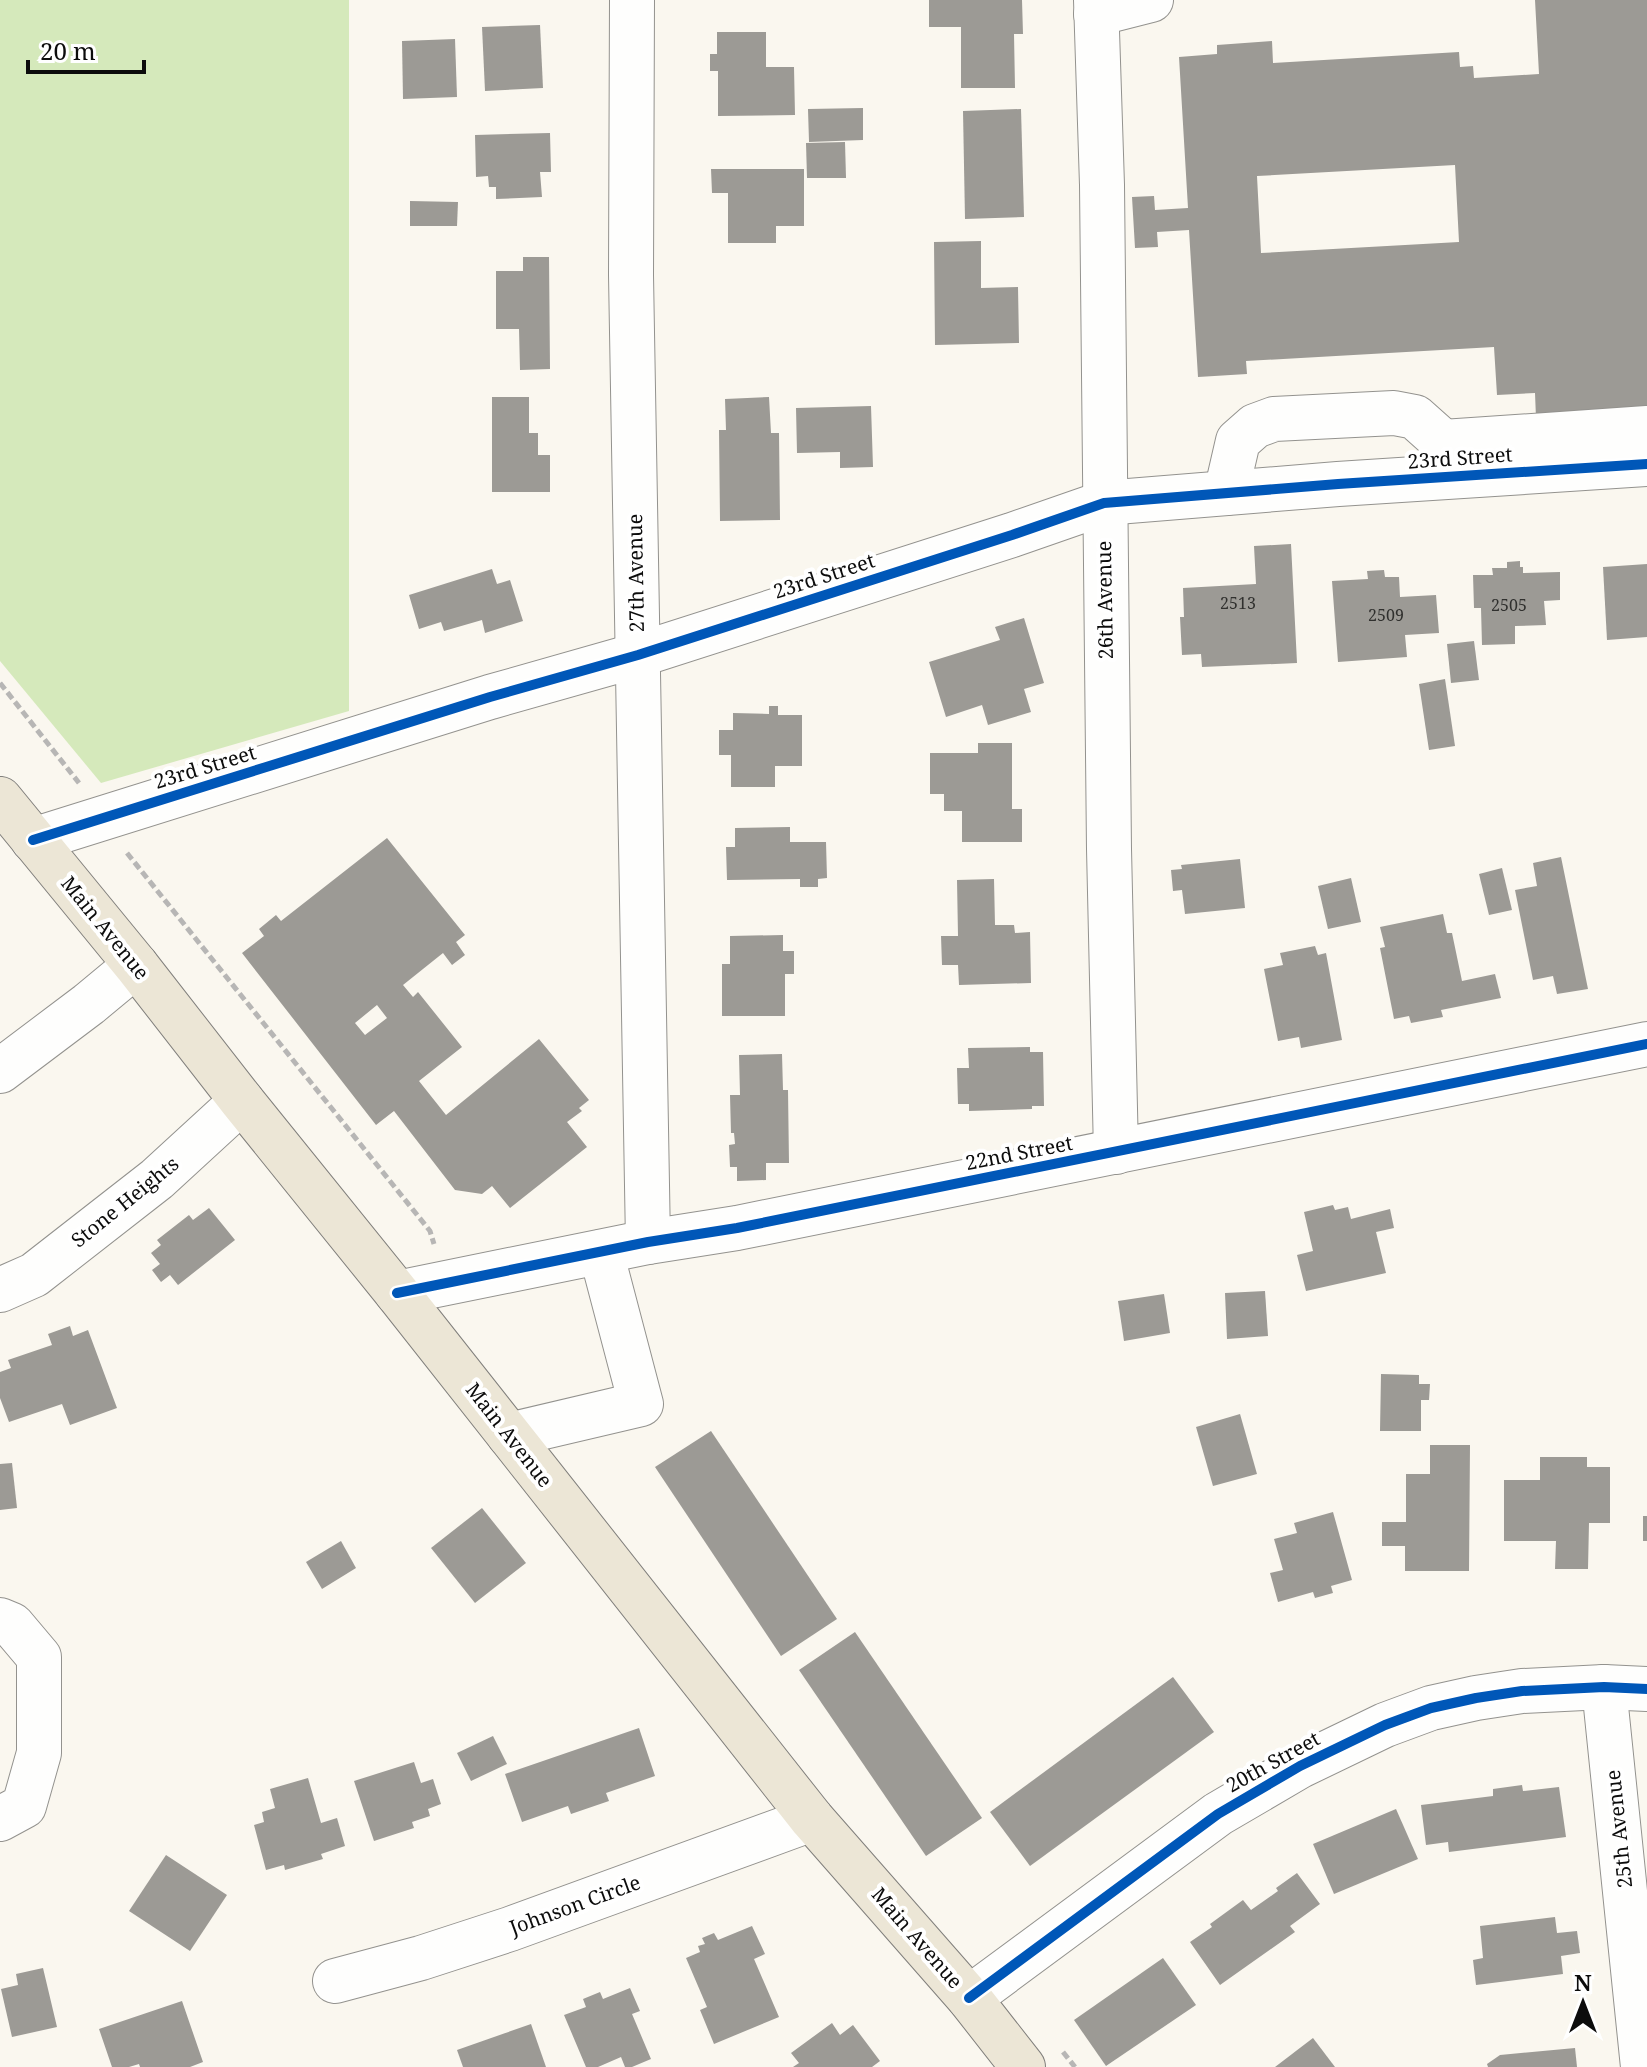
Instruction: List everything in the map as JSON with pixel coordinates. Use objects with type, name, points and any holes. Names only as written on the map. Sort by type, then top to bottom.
[{"type":"main road","name":"Main Avenue","points":[[0,799],[136,965],[812,1819],[969,1998],[1023,2067]]},
{"type":"street","name":"27th Avenue","points":[[632,0],[631,275],[648,1242]]},
{"type":"street","points":[[1096,7],[1151,0]]},
{"type":"street","name":"26th Avenue","points":[[1096,7],[1102,185],[1109,849],[1116,1152]]},
{"type":"street","points":[[1226,493],[1238,441],[1255,426],[1274,419],[1394,413],[1415,417],[1449,459],[1647,428]]},
{"type":"street","name":"23rd Street","points":[[33,840],[490,697],[638,655],[1104,503],[1226,493],[1449,459],[1647,464]]},
{"type":"street","points":[[0,1071],[136,965]]},
{"type":"street","name":"22nd Street","points":[[397,1293],[648,1242],[737,1228],[1647,1044]]},
{"type":"street","name":"Stone Heights","points":[[0,1290],[34,1275],[145,1188],[242,1101]]},
{"type":"street","points":[[509,1435],[641,1404],[601,1252]]},
{"type":"street","points":[[0,1620],[12,1625],[39,1657],[39,1753],[24,1806],[0,1819]]},
{"type":"street","name":"20th Street","points":[[969,1998],[1218,1814],[1300,1766],[1385,1725],[1431,1708],[1522,1691],[1604,1687],[1647,1689]]},
{"type":"street","name":"25th Avenue","points":[[1604,1687],[1643,2067]]},
{"type":"street","name":"Johnson Circle","points":[[335,1981],[421,1958],[510,1929],[812,1819]]},
{"type":"path","points":[[0,683],[91,797],[100,819],[430,1231],[448,1283]]},
{"type":"green space","points":[[0,0],[349,0],[349,711],[101,783],[0,661]]},
{"type":"building","points":[[929,0],[1022,0],[1023,34],[1014,34],[1015,88],[961,88],[961,27],[929,27]]},
{"type":"building","points":[[1535,0],[1647,0],[1647,411],[1536,418],[1535,393],[1497,395],[1494,347],[1246,361],[1247,374],[1198,377],[1189,230],[1157,232],[1158,247],[1135,248],[1132,197],[1154,196],[1155,210],[1188,208],[1179,57],[1217,54],[1217,45],[1272,41],[1273,63],[1459,52],[1460,67],[1473,66],[1474,78],[1539,74]],"holes":[[[1455,165],[1459,242],[1261,253],[1257,176]]]},
{"type":"building","points":[[540,25],[543,88],[485,91],[482,27]]},
{"type":"building","points":[[717,32],[766,32],[766,67],[794,67],[795,115],[718,116],[718,71],[710,71],[710,54],[717,54]]},
{"type":"building","points":[[455,39],[457,97],[403,99],[402,41]]},
{"type":"building","points":[[863,108],[863,140],[809,142],[808,109]]},
{"type":"building","points":[[1021,109],[1024,217],[965,219],[963,111]]},
{"type":"building","points":[[550,133],[551,172],[540,172],[542,197],[496,199],[496,187],[489,187],[488,176],[476,177],[475,135]]},
{"type":"building","points":[[845,142],[846,178],[807,178],[806,143]]},
{"type":"building","points":[[711,169],[804,169],[804,226],[776,226],[776,243],[728,243],[728,193],[712,193]]},
{"type":"building","points":[[410,201],[458,202],[457,226],[410,226]]},
{"type":"building","points":[[981,241],[981,288],[1018,287],[1019,343],[935,345],[934,242]]},
{"type":"building","points":[[523,257],[549,257],[550,369],[520,370],[519,329],[496,329],[496,271],[523,271]]},
{"type":"building","points":[[492,397],[529,397],[529,433],[538,433],[538,455],[550,455],[550,492],[492,492]]},
{"type":"building","points":[[769,397],[771,433],[779,433],[780,520],[720,521],[719,430],[726,430],[725,399]]},
{"type":"building","points":[[871,406],[873,467],[840,468],[840,452],[797,453],[796,408]]},
{"type":"building","points":[[1291,544],[1297,663],[1202,667],[1201,654],[1182,655],[1180,617],[1184,617],[1183,588],[1256,584],[1254,546]]},
{"type":"building","points":[[1520,561],[1523,573],[1560,572],[1560,600],[1544,601],[1546,625],[1515,626],[1515,644],[1482,645],[1481,608],[1474,608],[1473,575],[1493,575],[1492,568],[1507,568],[1507,562]]},
{"type":"building","points":[[1647,564],[1647,637],[1607,640],[1603,567]]},
{"type":"building","points":[[492,569],[497,584],[510,580],[523,621],[485,633],[482,620],[444,631],[441,622],[419,629],[409,595]]},
{"type":"building","points":[[1384,570],[1385,577],[1399,577],[1400,597],[1436,595],[1439,633],[1405,635],[1407,657],[1338,662],[1332,581],[1368,579],[1367,571]]},
{"type":"building","points":[[1024,618],[1044,683],[1024,689],[1031,712],[988,725],[982,705],[946,717],[929,662],[1000,640],[995,627]]},
{"type":"building","points":[[1474,641],[1479,680],[1451,683],[1447,644]]},
{"type":"building","points":[[1445,679],[1455,746],[1429,750],[1419,684]]},
{"type":"building","points":[[769,706],[778,706],[778,715],[802,715],[802,766],[775,766],[775,787],[731,787],[731,755],[719,755],[719,730],[733,730],[733,713],[769,714]]},
{"type":"building","points":[[978,743],[1012,743],[1012,809],[1022,809],[1022,842],[962,842],[962,811],[944,811],[944,794],[930,794],[930,753],[978,753]]},
{"type":"building","points":[[790,827],[790,842],[826,842],[827,878],[818,879],[818,887],[800,887],[800,879],[727,880],[726,847],[735,847],[735,828]]},
{"type":"building","points":[[387,838],[465,935],[456,942],[465,955],[452,965],[443,953],[403,985],[413,997],[418,992],[462,1047],[419,1081],[446,1115],[539,1039],[589,1100],[579,1108],[582,1111],[567,1122],[587,1147],[510,1208],[492,1186],[482,1194],[455,1190],[394,1111],[376,1125],[242,953],[264,936],[259,929],[276,915],[281,921]],"holes":[[[377,1005],[387,1018],[365,1035],[355,1023]]]},
{"type":"building","points":[[1561,857],[1588,989],[1557,994],[1553,976],[1533,980],[1515,890],[1537,886],[1533,863]]},
{"type":"building","points":[[1240,859],[1245,908],[1185,914],[1182,890],[1173,891],[1171,870],[1182,869],[1181,865]]},
{"type":"building","points":[[1502,868],[1512,910],[1489,915],[1479,874]]},
{"type":"building","points":[[1351,878],[1361,922],[1328,929],[1318,886]]},
{"type":"building","points":[[994,879],[995,925],[1014,925],[1015,933],[1030,932],[1031,983],[959,985],[958,965],[942,965],[941,936],[958,936],[957,880]]},
{"type":"building","points":[[1443,914],[1447,933],[1452,933],[1462,981],[1495,974],[1501,998],[1441,1010],[1443,1017],[1411,1023],[1409,1016],[1394,1019],[1380,948],[1385,947],[1380,927]]},
{"type":"building","points":[[783,935],[783,951],[794,951],[794,974],[785,974],[785,1016],[722,1016],[722,964],[730,964],[730,936]]},
{"type":"building","points":[[1315,946],[1318,955],[1326,953],[1342,1040],[1301,1048],[1299,1037],[1278,1041],[1264,969],[1283,965],[1280,953]]},
{"type":"building","points":[[1030,1047],[1030,1052],[1043,1052],[1044,1106],[969,1111],[969,1104],[958,1104],[957,1068],[969,1068],[968,1048]]},
{"type":"building","points":[[782,1054],[783,1090],[788,1090],[789,1163],[766,1163],[766,1180],[737,1181],[737,1167],[730,1167],[729,1145],[735,1144],[734,1133],[731,1133],[730,1095],[740,1095],[739,1055]]},
{"type":"building","points":[[1333,1205],[1335,1210],[1348,1207],[1351,1219],[1390,1209],[1394,1228],[1376,1232],[1386,1273],[1306,1291],[1297,1255],[1313,1251],[1304,1212]]},
{"type":"building","points":[[209,1208],[235,1240],[178,1285],[170,1275],[161,1282],[152,1270],[160,1264],[151,1253],[161,1245],[157,1240],[189,1215],[193,1220]]},
{"type":"building","points":[[1265,1291],[1268,1336],[1227,1339],[1225,1293]]},
{"type":"building","points":[[1164,1294],[1170,1333],[1124,1341],[1118,1301]]},
{"type":"building","points":[[70,1326],[73,1336],[88,1330],[117,1408],[70,1425],[62,1404],[9,1422],[0,1398],[0,1372],[11,1368],[8,1360],[52,1345],[48,1334]]},
{"type":"building","points":[[1381,1374],[1419,1375],[1419,1384],[1430,1384],[1429,1400],[1421,1400],[1421,1431],[1380,1431]]},
{"type":"building","points":[[1240,1414],[1257,1474],[1213,1486],[1196,1427]]},
{"type":"building","points":[[711,1431],[837,1619],[781,1656],[655,1467]]},
{"type":"building","points":[[1430,1445],[1470,1445],[1469,1571],[1405,1571],[1405,1546],[1382,1546],[1382,1522],[1406,1522],[1406,1474],[1430,1474]]},
{"type":"building","points":[[1540,1457],[1587,1457],[1587,1467],[1610,1467],[1610,1523],[1589,1523],[1588,1569],[1555,1569],[1556,1541],[1504,1541],[1504,1480],[1540,1480]]},
{"type":"building","points":[[12,1463],[17,1508],[0,1510],[0,1464]]},
{"type":"building","points":[[482,1508],[526,1563],[475,1603],[431,1548]]},
{"type":"building","points":[[1333,1512],[1352,1580],[1331,1586],[1333,1593],[1315,1598],[1313,1592],[1278,1602],[1270,1573],[1283,1570],[1274,1539],[1297,1533],[1294,1523]]},
{"type":"building","points":[[1643,1516],[1647,1516],[1647,1541],[1643,1541]]},
{"type":"building","points":[[341,1541],[356,1568],[322,1589],[306,1562]]},
{"type":"building","points":[[855,1632],[982,1818],[926,1856],[799,1670]]},
{"type":"building","points":[[1173,1677],[1214,1732],[1030,1866],[990,1812]]},
{"type":"building","points":[[639,1728],[655,1776],[606,1793],[609,1801],[571,1814],[568,1806],[522,1822],[505,1774]]},
{"type":"building","points":[[493,1736],[507,1764],[471,1781],[457,1753]]},
{"type":"building","points":[[414,1762],[421,1783],[433,1779],[441,1804],[428,1809],[430,1816],[412,1822],[414,1828],[374,1841],[354,1781]]},
{"type":"building","points":[[308,1778],[321,1823],[337,1818],[345,1846],[321,1854],[323,1859],[285,1870],[284,1865],[266,1870],[254,1825],[264,1822],[262,1812],[275,1808],[270,1789]]},
{"type":"building","points":[[1522,1785],[1523,1791],[1559,1787],[1566,1837],[1449,1852],[1448,1842],[1426,1845],[1421,1805],[1493,1796],[1493,1789]]},
{"type":"building","points":[[1396,1809],[1418,1859],[1334,1894],[1313,1844]]},
{"type":"building","points":[[166,1855],[227,1895],[190,1951],[129,1911]]},
{"type":"building","points":[[1297,1873],[1320,1904],[1290,1926],[1295,1932],[1220,1985],[1190,1942],[1243,1900],[1251,1910]]},
{"type":"building","points":[[1555,1917],[1557,1933],[1577,1931],[1580,1953],[1561,1956],[1563,1974],[1476,1985],[1473,1960],[1483,1958],[1480,1926]]},
{"type":"building","points":[[752,1926],[765,1954],[754,1959],[779,2017],[714,2044],[700,2010],[707,2007],[686,1958],[700,1952],[698,1946],[705,1944],[702,1938],[714,1933],[718,1940]]},
{"type":"building","points":[[1163,1958],[1196,2005],[1106,2066],[1074,2020]]},
{"type":"building","points":[[43,1968],[57,2027],[12,2037],[1,1989],[18,1985],[16,1974]]},
{"type":"building","points":[[630,1988],[640,2011],[632,2014],[651,2059],[625,2067],[621,2057],[598,2067],[586,2067],[564,2015],[586,2007],[583,1999],[600,1992],[603,1999]]},
{"type":"building","points":[[182,2001],[203,2062],[190,2067],[140,2067],[139,2064],[112,2067],[99,2029]]},
{"type":"building","points":[[832,2023],[840,2035],[853,2025],[880,2061],[872,2067],[793,2067],[799,2063],[791,2053]]},
{"type":"building","points":[[531,2024],[546,2067],[463,2067],[457,2050]]},
{"type":"building","points":[[1313,2038],[1335,2067],[1275,2067]]},
{"type":"building","points":[[1575,2048],[1577,2067],[1488,2067],[1487,2064],[1500,2055]]},
{"type":"cycle path","points":[[33,840],[490,697],[638,655],[1104,503],[1647,464]]},
{"type":"cycle path","points":[[397,1293],[648,1242],[737,1228],[1647,1044]]},
{"type":"cycle path","points":[[969,1998],[1218,1814],[1300,1766],[1385,1725],[1431,1708],[1522,1691],[1604,1687],[1647,1689]]}]
